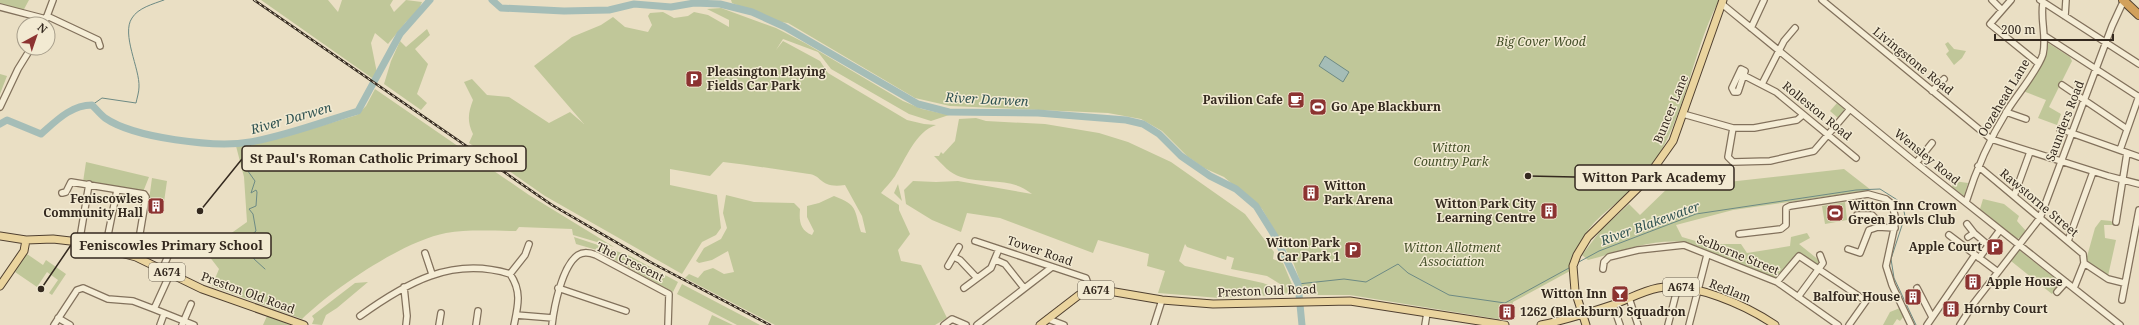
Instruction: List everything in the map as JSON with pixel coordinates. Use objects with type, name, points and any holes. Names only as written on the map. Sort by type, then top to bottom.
[{"type":"highway","points":[[2124,0],[2139,15]]},
{"type":"main road","name":"Buncer Lane","points":[[1586,325],[1575,291],[1574,266],[1583,243],[1644,182],[1673,141],[1723,2]]},
{"type":"main road","name":"Preston Old Road","points":[[0,236],[26,240],[53,239],[79,242],[136,257],[202,289],[304,325]]},
{"type":"main road","points":[[0,286],[24,251],[26,240]]},
{"type":"main road","name":"Redlam","points":[[1583,315],[1658,288],[1678,286],[1698,289],[1752,311],[1775,325]]},
{"type":"main road","name":"A674","points":[[1040,325],[1048,320],[1068,302],[1090,290]]},
{"type":"main road","name":"Preston Old Road","points":[[1090,290],[1103,290],[1162,300],[1214,304],[1290,301],[1350,301],[1505,325]]},
{"type":"main road","name":"A674","points":[[1541,325],[1583,315]]},
{"type":"street","points":[[47,16],[54,0]]},
{"type":"street","points":[[1751,28],[1764,0]]},
{"type":"street","name":"Livingstone Road","points":[[1822,0],[1991,140]]},
{"type":"street","points":[[1992,0],[2002,10]]},
{"type":"street","points":[[2011,0],[1990,24],[2038,63]]},
{"type":"street","points":[[2065,16],[2066,0]]},
{"type":"street","name":"Saunders Road","points":[[1960,325],[1974,303],[2040,218],[2062,162],[2071,133],[2124,0]]},
{"type":"street","points":[[2041,1],[2139,64]]},
{"type":"street","name":"Oozehead Lane","points":[[1966,202],[1978,166],[1991,140],[2006,112],[2042,55],[2045,36],[2041,1]]},
{"type":"street","name":"Wensley Road","points":[[1723,2],[1751,28],[1916,163],[2120,325]]},
{"type":"street","points":[[0,7],[31,16]]},
{"type":"street","points":[[56,24],[98,40],[100,46]]},
{"type":"street","name":"Rolleston Road","points":[[1795,28],[1760,83],[1776,92],[1856,158]]},
{"type":"street","points":[[2045,36],[2096,70],[2139,96],[2120,150]]},
{"type":"street","points":[[0,107],[18,69],[27,56]]},
{"type":"street","points":[[1745,76],[1760,83]]},
{"type":"street","points":[[1932,91],[1944,79]]},
{"type":"street","points":[[2062,85],[2127,129]]},
{"type":"street","points":[[1733,128],[1728,156],[1733,162],[1770,161],[1809,153],[1816,149],[1850,109]]},
{"type":"street","points":[[2006,112],[2026,119]]},
{"type":"street","points":[[1683,114],[1733,128],[1754,128],[1775,125],[1797,120],[1804,115]]},
{"type":"street","points":[[2060,129],[2139,157]]},
{"type":"street","points":[[1991,140],[2094,172],[2122,178],[2139,184]]},
{"type":"street","points":[[1916,163],[1932,143]]},
{"type":"street","points":[[2014,196],[2030,152]]},
{"type":"street","points":[[2116,222],[2127,153]]},
{"type":"street","name":"Rawstorne Street","points":[[1978,166],[2083,254],[2084,260],[2108,279],[2124,283]]},
{"type":"street","points":[[2068,241],[2094,172]]},
{"type":"street","points":[[62,193],[70,187],[72,182],[144,194],[146,197],[136,257]]},
{"type":"street","points":[[80,238],[89,184]]},
{"type":"street","points":[[105,250],[117,190]]},
{"type":"street","points":[[1739,234],[1781,229],[1786,222],[1786,208],[1790,206],[1872,194],[1886,198],[1892,204],[1896,220],[1886,266],[1892,285],[1911,325]]},
{"type":"street","points":[[2122,300],[2139,210]]},
{"type":"street","points":[[1856,215],[1872,215],[1876,218],[1878,227]]},
{"type":"street","points":[[1967,224],[1974,233],[1988,245]]},
{"type":"street","points":[[1848,249],[1860,255],[1869,230],[1878,227],[1895,228]]},
{"type":"street","points":[[1927,325],[1977,256],[2000,230]]},
{"type":"street","points":[[1968,237],[1974,233]]},
{"type":"street","points":[[1949,235],[1998,272]]},
{"type":"street","name":"Tower Road","points":[[975,241],[1086,278],[1090,290]]},
{"type":"street","points":[[510,274],[525,255],[529,244]]},
{"type":"street","name":"Selborne Street","points":[[1603,269],[1604,262],[1609,258],[1638,250],[1684,245],[1777,282],[1838,325]]},
{"type":"street","points":[[948,266],[959,247]]},
{"type":"street","points":[[964,288],[991,268],[996,260],[999,249]]},
{"type":"street","points":[[162,270],[172,250]]},
{"type":"street","points":[[425,253],[432,274]]},
{"type":"street","name":"The Crescent","points":[[552,325],[558,288],[573,260],[579,254],[587,253],[596,255],[669,294],[668,325]]},
{"type":"street","points":[[1689,325],[1707,255]]},
{"type":"street","points":[[1798,297],[1823,263],[1820,255]]},
{"type":"street","points":[[1777,282],[1799,256],[1866,301],[1849,325]]},
{"type":"street","points":[[954,257],[960,260],[977,278]]},
{"type":"street","points":[[996,260],[1005,264],[1024,288]]},
{"type":"street","points":[[2074,288],[2084,260]]},
{"type":"street","points":[[977,325],[1052,267]]},
{"type":"street","points":[[360,316],[404,287],[432,274],[470,268],[487,268],[510,274],[516,282],[519,298],[514,325]]},
{"type":"street","points":[[154,309],[170,274]]},
{"type":"street","points":[[2057,292],[2066,282]]},
{"type":"street","points":[[1668,325],[1678,286]]},
{"type":"street","points":[[404,287],[408,316],[406,325]]},
{"type":"street","points":[[54,325],[77,290],[82,288],[108,299],[133,301],[183,323],[194,325]]},
{"type":"street","points":[[558,288],[626,311]]},
{"type":"street","points":[[1917,288],[1932,317]]},
{"type":"street","points":[[1629,298],[1638,325]]},
{"type":"street","points":[[1154,325],[1162,300]]},
{"type":"street","points":[[183,323],[191,304]]},
{"type":"street","points":[[1613,305],[1620,325]]},
{"type":"street","points":[[476,325],[478,311]]},
{"type":"street","points":[[439,325],[441,313]]},
{"type":"street","points":[[1425,325],[1427,313]]},
{"type":"street","points":[[160,325],[164,314]]},
{"type":"street","points":[[516,315],[553,318]]},
{"type":"street","points":[[58,318],[70,325]]},
{"type":"street","points":[[944,325],[952,319],[966,325]]},
{"type":"street","points":[[1048,320],[1064,325]]},
{"type":"green space","points":[[0,0],[29,0],[23,11],[0,5]]},
{"type":"green space","points":[[261,0],[328,0],[338,12],[342,0],[393,0],[390,5],[394,12],[406,0],[422,2],[417,13],[406,22],[388,44],[375,33],[371,43],[377,73],[372,78]]},
{"type":"green space","name":"Witton Country Park","points":[[731,0],[1719,0],[1700,45],[1678,115],[1657,158],[1643,178],[1625,196],[1606,211],[1590,228],[1576,251],[1571,263],[1570,271],[1513,302],[1510,321],[1350,295],[1302,295],[1300,281],[1293,262],[1262,209],[1224,177],[1204,168],[1187,156],[1162,131],[1141,119],[1108,113],[950,106],[915,98],[788,23],[780,22],[732,3]]},
{"type":"green space","points":[[721,8],[776,28],[805,43],[903,101],[922,109],[949,115],[931,121],[909,114],[831,69],[818,52],[783,39],[776,50],[783,41],[820,61],[828,73],[907,120],[936,125],[929,128],[917,140],[907,154],[895,176],[881,193],[899,205],[899,210],[910,234],[898,250],[901,261],[921,265],[947,318],[935,325],[775,325],[685,278],[689,274],[698,278],[704,271],[713,268],[724,274],[734,272],[728,251],[712,260],[699,263],[696,261],[704,248],[721,239],[727,228],[723,213],[726,195],[754,202],[794,203],[800,209],[801,225],[805,231],[812,235],[814,231],[807,217],[807,206],[819,203],[834,196],[851,205],[856,213],[861,232],[866,233],[862,216],[845,185],[837,186],[826,184],[817,177],[809,174],[723,162],[710,176],[670,169],[670,185],[717,195],[721,228],[716,235],[702,242],[682,274],[545,196],[469,143],[473,134],[469,117],[473,100],[464,82],[472,79],[487,95],[509,97],[549,123],[570,112],[584,124],[534,66],[572,37],[601,25],[613,17],[625,27],[648,32],[652,25],[648,16],[650,13],[663,12],[674,18],[688,16],[694,12],[708,15],[729,27],[729,20],[707,9]]},
{"type":"green space","points":[[427,29],[430,35],[415,49],[428,64],[417,94],[427,103],[421,110],[384,84],[391,61],[400,41],[406,47]]},
{"type":"green space","points":[[1948,42],[1954,49],[1966,51],[1962,58],[1954,65],[1946,54],[1949,51],[1945,44]]},
{"type":"green space","points":[[2048,43],[2070,57],[2072,61],[2049,107],[2061,114],[2057,125],[2038,118],[2046,100],[2023,91],[2047,54]]},
{"type":"green space","points":[[0,74],[7,76],[0,94]]},
{"type":"green space","points":[[375,89],[529,195],[614,247],[573,235],[572,229],[519,227],[516,231],[472,231],[446,233],[429,238],[390,256],[350,281],[315,307],[302,319],[212,286],[219,269],[209,256],[209,249],[247,222],[244,177],[236,146],[281,138],[357,115],[366,106]]},
{"type":"green space","points":[[1837,103],[1845,109],[1838,118],[1830,111]]},
{"type":"green space","points":[[976,118],[986,121],[1045,124],[1099,133],[1128,142],[1171,162],[1245,214],[1274,252],[1273,259],[1283,263],[1296,294],[1283,294],[1280,284],[1267,276],[1231,269],[1234,258],[1227,256],[1226,260],[1187,247],[1185,244],[1179,261],[1185,266],[1263,283],[1273,287],[1276,295],[1219,298],[1158,293],[1165,271],[1147,266],[1149,254],[1098,240],[1093,253],[1000,218],[967,213],[961,232],[932,220],[906,204],[904,190],[913,181],[958,181],[1032,194],[1024,188],[1015,185],[957,176],[934,156],[939,156],[941,152],[943,154],[955,141],[959,119]]},
{"type":"green space","points":[[86,162],[149,177],[143,192],[83,182]]},
{"type":"green space","points":[[1844,169],[1871,190],[1733,210],[1676,225],[1682,237],[1706,244],[1741,244],[1747,253],[1790,246],[1791,237],[1807,233],[1810,238],[1799,244],[1820,261],[1818,266],[1797,253],[1776,278],[1689,243],[1676,242],[1664,242],[1638,246],[1588,260],[1582,255],[1601,230],[1629,204],[1640,215],[1673,183],[1688,188],[1692,186]]},
{"type":"green space","points":[[152,178],[167,181],[164,202],[149,200]]},
{"type":"green space","points":[[1954,181],[1968,183],[1964,196],[1952,187]]},
{"type":"green space","points":[[898,184],[902,201],[894,193]]},
{"type":"green space","points":[[1983,199],[2004,204],[2019,216],[2017,221],[2026,231],[2021,237],[2017,239],[1980,209]]},
{"type":"green space","name":"Witton Inn Crown Green Bowls Club","points":[[1845,202],[1847,220],[1825,224],[1822,206]]},
{"type":"green space","points":[[2101,220],[2111,221],[2115,225],[2104,225],[2105,238],[2116,240],[2108,276],[2086,260],[2095,228]]},
{"type":"green space","points":[[574,237],[628,255],[678,282],[673,292],[597,250],[576,244]]},
{"type":"green space","points":[[2019,250],[2061,283],[2052,294],[2011,261]]},
{"type":"green space","points":[[27,254],[43,265],[46,260],[66,274],[52,295],[49,293],[58,280],[47,272],[37,287],[15,272]]},
{"type":"green space","points":[[368,282],[337,308],[326,315],[322,325],[312,324],[314,319],[312,316],[355,283]]},
{"type":"green space","points":[[682,284],[760,325],[737,325],[677,294]]},
{"type":"green space","points":[[1900,308],[1904,316],[1900,321],[1897,319],[1893,325],[1883,325],[1890,312]]},
{"type":"green space","points":[[712,315],[733,325],[708,325]]},
{"type":"green space","points":[[267,316],[291,325],[263,325]]},
{"type":"water","points":[[1325,56],[1349,72],[1343,82],[1319,66]]},
{"type":"waterway","points":[[92,105],[102,98],[136,103],[139,80],[130,42],[129,25],[132,18],[138,12],[164,0]]},
{"type":"waterway","name":"River Darwen","points":[[0,124],[7,120],[41,134],[58,119],[71,111],[77,108],[92,105],[105,118],[118,125],[135,131],[175,140],[235,144],[264,139],[290,132],[358,111],[400,34],[430,0]]},
{"type":"waterway","name":"River Darwen","points":[[492,0],[501,8],[564,11],[609,10],[634,4],[671,7],[694,3],[720,4],[752,12],[785,27],[918,104],[949,112],[1038,113],[1126,120],[1143,124],[1159,134],[1181,156],[1210,176],[1236,189],[1256,206],[1276,238],[1298,284],[1302,325]]},
{"type":"waterway","points":[[249,142],[252,150],[250,153],[253,158],[245,167],[255,181],[251,193],[256,190],[257,192],[256,206],[249,209],[253,214],[256,231],[248,238],[254,259],[265,269]]},
{"type":"waterway","name":"River Blakewater","points":[[1577,263],[1599,251],[1696,214],[1856,190],[1880,189],[1899,201],[1903,207],[1905,216],[1891,259],[1894,278],[1916,325]]},
{"type":"waterway","name":"River Blakewater","points":[[1298,284],[1344,279],[1366,282],[1398,264],[1408,273],[1449,295],[1505,303],[1569,268]]},
{"type":"railway","points":[[254,0],[552,205],[652,263],[770,325]]},
{"type":"place","name":"Pleasington Playing Fields Car Park","points":[[694,79]]},
{"type":"place","name":"Pavilion Cafe","points":[[1296,100]]},
{"type":"place","name":"Go Ape Blackburn","points":[[1318,107]]},
{"type":"place","name":"Witton Park Academy","points":[[1528,176]]},
{"type":"place","name":"Witton Park Arena","points":[[1311,193]]},
{"type":"place","name":"Feniscowles Community Hall","points":[[156,206]]},
{"type":"place","name":"St Paul's Roman Catholic Primary School","points":[[200,211]]},
{"type":"place","name":"Witton Park City Learning Centre","points":[[1549,211]]},
{"type":"place","name":"Witton Inn Crown Green Bowls Club","points":[[1835,213]]},
{"type":"place","name":"Apple Court","points":[[1995,247]]},
{"type":"place","name":"Witton Park Car Park 1","points":[[1353,250]]},
{"type":"place","name":"Apple House","points":[[1973,282]]},
{"type":"place","name":"Feniscowles Primary School","points":[[41,289]]},
{"type":"place","name":"Witton Inn","points":[[1620,294]]},
{"type":"place","name":"Balfour House","points":[[1913,297]]},
{"type":"place","name":"Hornby Court","points":[[1951,309]]},
{"type":"place","name":"1262 (Blackburn) Squadron","points":[[1507,312]]},
{"type":"park label","name":"Big Cover Wood","points":[[1541,42]]},
{"type":"park label","name":"Witton Allotment Association","points":[[1452,255]]}]
